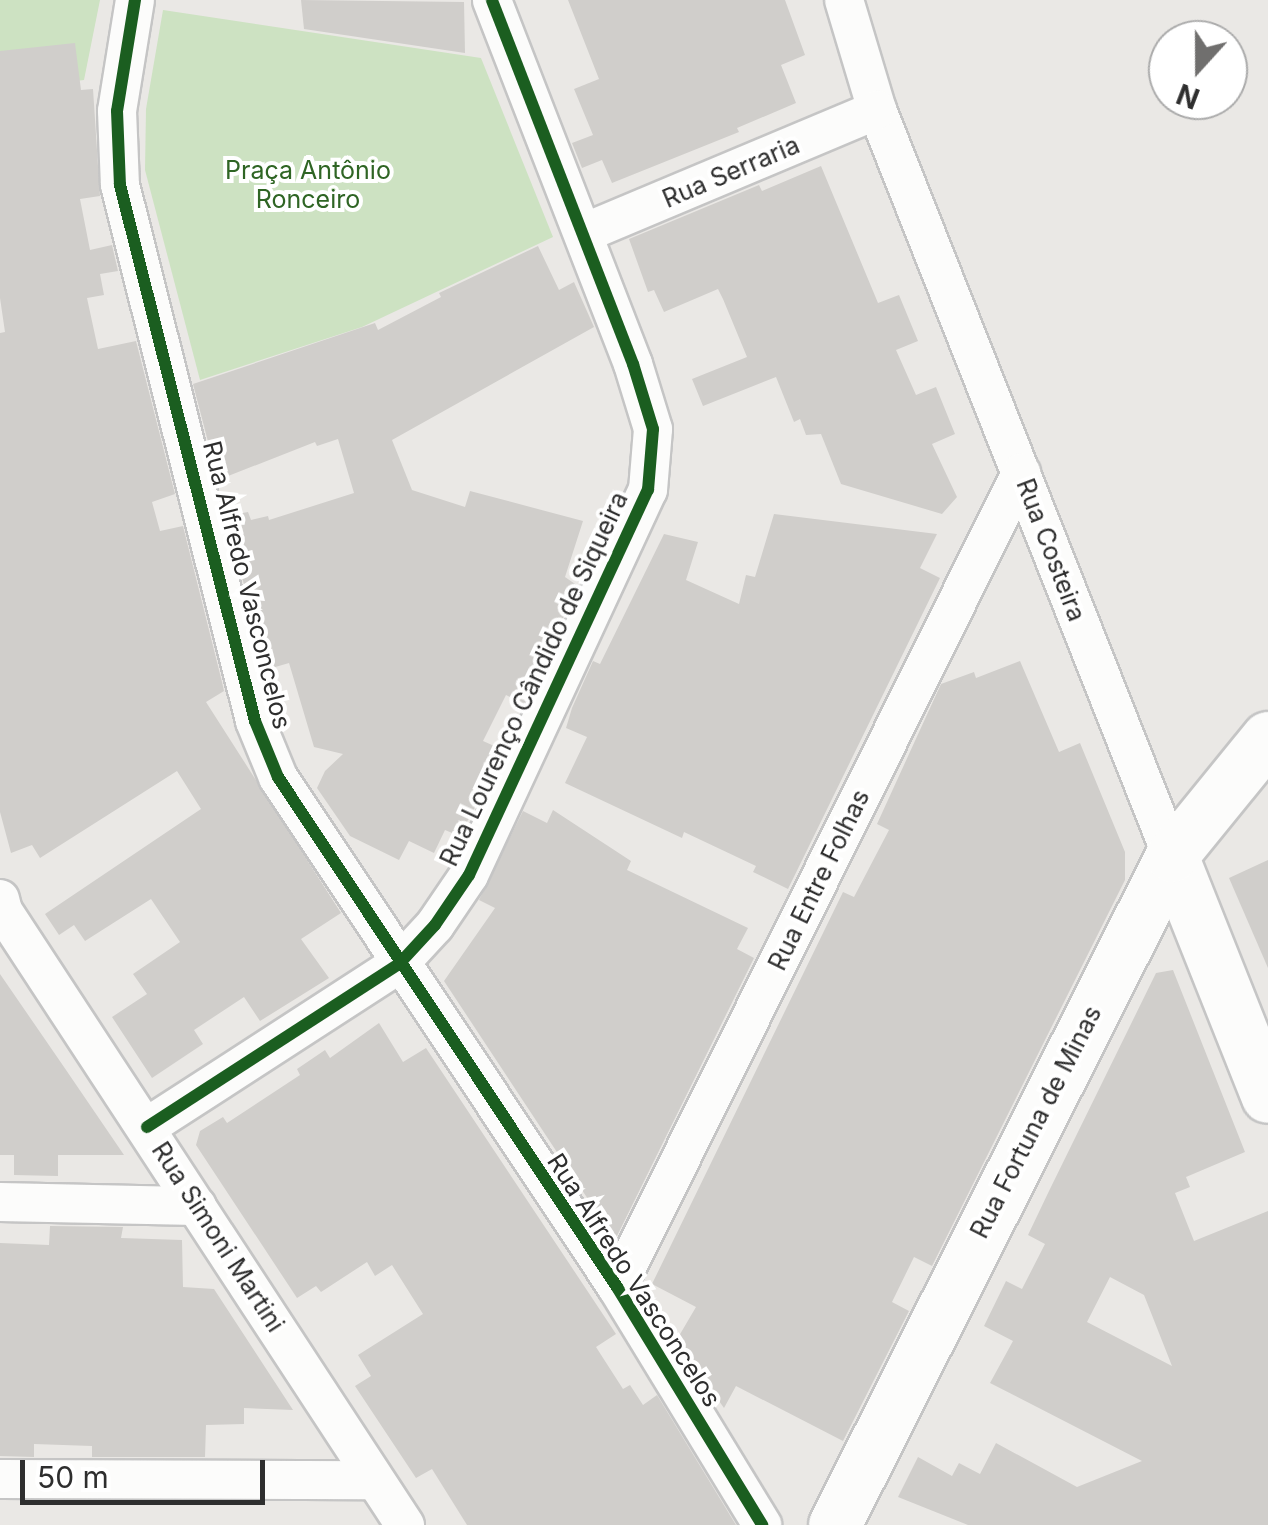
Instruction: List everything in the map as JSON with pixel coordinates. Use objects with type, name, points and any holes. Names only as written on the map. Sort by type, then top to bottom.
[{"type":"street","name":"Rua Alfredo Vasconcelos","points":[[135,0],[116,111],[120,185],[254,721],[278,778],[617,1288],[762,1525]]},
{"type":"street","name":"Rua Lourenço Cândido de Siqueira","points":[[147,1128],[399,964],[435,925],[470,875],[648,490],[653,430],[584,233],[492,0]]},
{"type":"street","name":"Rua Costeira","points":[[844,0],[878,110],[1268,1097]]},
{"type":"street","name":"Rua Serraria","points":[[584,233],[878,110]]},
{"type":"street","name":"Rua Entre Folhas","points":[[617,1288],[1021,473]]},
{"type":"street","name":"Rua Fortuna de Minas","points":[[834,1525],[1172,856],[1268,738]]},
{"type":"street","name":"Rua Simoni Martini","points":[[1,907],[405,1525]]},
{"type":"street","points":[[0,1202],[198,1206]]},
{"type":"street","points":[[0,1478],[373,1480]]},
{"type":"green space","points":[[0,0],[100,0],[84,80],[0,90]]},
{"type":"green space","name":"Praça Antônio Ronceiro","points":[[163,10],[481,58],[553,237],[362,327],[200,380],[145,170],[146,109]]},
{"type":"building","points":[[301,0],[464,2],[465,53],[304,29]]},
{"type":"building","points":[[568,0],[785,0],[805,55],[781,65],[796,103],[737,128],[739,132],[612,183],[602,160],[582,168],[572,143],[593,135],[574,89],[599,79]]},
{"type":"building","points":[[75,43],[81,90],[93,89],[100,196],[80,199],[90,250],[112,245],[118,271],[100,274],[104,295],[87,298],[98,349],[136,341],[175,494],[152,502],[160,531],[183,526],[224,691],[206,702],[341,913],[301,939],[329,978],[260,1021],[244,997],[194,1030],[203,1044],[152,1078],[112,1017],[147,994],[133,974],[180,942],[151,899],[85,941],[74,925],[59,935],[45,914],[201,809],[177,771],[40,858],[32,845],[11,853],[0,812],[0,333],[5,332],[0,298],[0,51]]},
{"type":"building","points":[[821,166],[878,303],[899,295],[918,341],[896,350],[916,395],[936,387],[955,434],[932,444],[957,497],[942,514],[841,484],[821,434],[806,435],[800,419],[794,422],[776,377],[703,406],[692,379],[747,357],[723,299],[718,289],[664,312],[654,290],[648,292],[629,239],[759,185],[762,191]]},
{"type":"building","points":[[538,246],[559,290],[574,282],[594,327],[392,440],[412,490],[465,507],[470,491],[583,521],[565,577],[578,586],[524,704],[506,695],[483,741],[501,749],[471,816],[457,835],[445,830],[434,853],[409,841],[399,860],[350,836],[317,788],[325,771],[343,754],[314,747],[289,663],[265,670],[227,516],[248,512],[251,520],[268,516],[269,520],[354,493],[338,439],[317,446],[315,442],[218,480],[193,384],[375,323],[378,330],[441,297],[439,293]]},
{"type":"building","points":[[774,514],[937,534],[920,568],[940,578],[788,889],[753,872],[756,866],[684,832],[682,838],[565,783],[587,737],[566,728],[572,708],[593,661],[600,664],[664,534],[698,542],[686,580],[739,604],[746,575],[755,577]]},
{"type":"building","points":[[1020,661],[1059,752],[1080,743],[1125,852],[1125,880],[932,1266],[914,1257],[892,1302],[909,1311],[843,1441],[736,1386],[724,1408],[676,1341],[696,1307],[652,1284],[843,892],[854,897],[889,830],[877,824],[941,684],[974,672],[976,678]]},
{"type":"building","points":[[553,810],[631,861],[627,870],[748,928],[737,949],[754,958],[615,1240],[444,981],[495,908],[479,900],[523,811],[547,823]]},
{"type":"building","points":[[1268,860],[1268,968],[1229,878]]},
{"type":"building","points":[[1173,970],[1245,1152],[1186,1177],[1190,1187],[1175,1193],[1194,1241],[1268,1211],[1268,1525],[968,1525],[898,1497],[918,1457],[952,1476],[959,1463],[980,1474],[996,1443],[1077,1487],[1142,1461],[990,1383],[1013,1341],[984,1326],[1006,1281],[1022,1289],[1045,1244],[1028,1235],[1156,973]],"holes":[[[1110,1277],[1144,1295],[1172,1366],[1087,1322]]]},
{"type":"building","points":[[0,974],[124,1155],[58,1155],[58,1176],[14,1175],[14,1155],[0,1155]]},
{"type":"building","points":[[379,1023],[403,1062],[426,1048],[616,1334],[596,1347],[623,1389],[630,1385],[643,1405],[657,1395],[736,1525],[467,1525],[432,1469],[416,1478],[355,1386],[371,1376],[358,1355],[423,1314],[392,1265],[375,1276],[367,1262],[321,1292],[316,1286],[297,1298],[196,1145],[200,1131],[223,1117],[227,1123],[300,1075],[297,1069],[325,1050],[330,1058]]},
{"type":"building","points":[[50,1226],[123,1227],[121,1238],[182,1240],[183,1287],[214,1289],[293,1410],[244,1408],[244,1424],[206,1425],[205,1457],[92,1457],[92,1446],[34,1444],[34,1457],[0,1456],[0,1243],[49,1245]]},
{"type":"cycle path","points":[[135,0],[117,111],[120,185],[255,721],[278,777],[617,1287],[762,1525]]},
{"type":"cycle path","points":[[147,1127],[399,964],[435,925],[469,875],[648,490],[653,429],[633,364],[492,0]]}]
